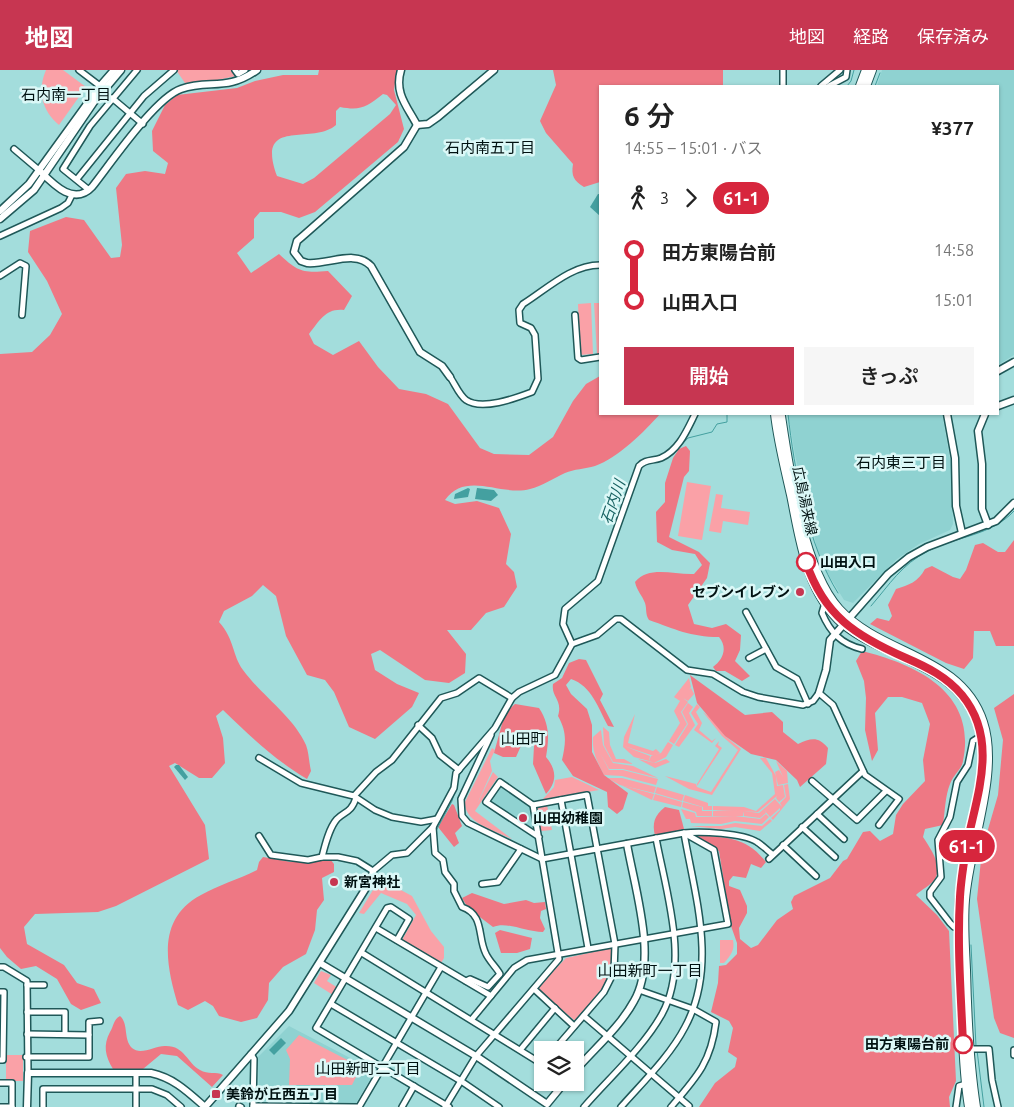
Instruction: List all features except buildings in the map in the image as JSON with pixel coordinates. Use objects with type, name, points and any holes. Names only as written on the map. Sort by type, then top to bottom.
[{"type":"main road","points":[[861,85],[870,71]]},
{"type":"main road","points":[[866,85],[870,71]]},
{"type":"main road","name":"広島湯来線","points":[[776,415],[804,554],[812,578],[825,603],[875,644],[942,676],[970,707],[981,736],[983,770],[967,844],[960,897],[968,1107]]},
{"type":"main road","name":"広島湯来線","points":[[781,415],[801,516],[813,561],[826,591],[846,621],[873,636],[932,663],[952,677],[967,692],[983,722],[988,741],[989,763],[968,875],[962,928]]},
{"type":"main road","name":"広島湯来線","points":[[966,1049],[976,1107]]},
{"type":"street","points":[[79,70],[100,86]]},
{"type":"street","points":[[85,75],[90,70]]},
{"type":"street","points":[[0,219],[34,190],[42,174],[100,86],[114,70]]},
{"type":"street","points":[[0,211],[42,174],[98,97],[121,70]]},
{"type":"street","points":[[89,190],[63,168],[90,126],[137,70]]},
{"type":"street","points":[[235,70],[238,74],[245,70]]},
{"type":"street","points":[[14,150],[65,192],[72,195],[80,195],[89,190],[163,100],[178,90],[232,83],[257,70]]},
{"type":"street","points":[[401,70],[399,86],[401,98],[417,125]]},
{"type":"street","points":[[417,125],[428,124],[438,117],[494,70]]},
{"type":"street","points":[[783,70],[783,85]]},
{"type":"street","points":[[822,85],[840,70]]},
{"type":"street","points":[[831,85],[846,77],[847,70]]},
{"type":"street","points":[[77,179],[144,96],[170,71]]},
{"type":"street","points":[[112,98],[143,124]]},
{"type":"street","points":[[417,125],[404,147],[297,241],[294,252],[301,261],[308,263],[356,258],[365,261],[371,266],[420,352],[442,366],[467,401],[504,402],[532,392],[538,379],[535,335],[531,328],[520,322],[519,310],[523,304],[576,269],[587,265],[599,265]]},
{"type":"street","points":[[0,236],[62,208],[68,203],[72,195]]},
{"type":"street","points":[[0,276],[16,264],[20,263],[26,266],[22,315]]},
{"type":"street","points":[[575,315],[578,358],[581,360],[599,358]]},
{"type":"street","points":[[999,370],[1014,362]]},
{"type":"street","points":[[999,406],[1014,400]]},
{"type":"street","points":[[572,644],[564,624],[566,609],[598,581],[639,466],[644,462],[662,457],[673,449],[684,437],[695,415]]},
{"type":"street","points":[[947,415],[955,458],[956,506],[962,533]]},
{"type":"street","points":[[985,415],[978,431],[982,464],[982,509],[988,525]]},
{"type":"street","points":[[863,771],[770,856],[757,841],[747,837],[693,832],[542,859],[468,823],[462,816],[460,808],[461,799],[495,728],[512,698],[519,692],[555,676],[572,644],[597,636],[610,622],[621,619],[687,670],[713,674],[743,692],[758,697],[803,705],[808,704],[820,693],[826,670],[830,640],[888,574],[902,562],[927,546],[988,525],[1014,504]]},
{"type":"street","points":[[825,603],[822,613],[834,634],[850,645],[862,648]]},
{"type":"street","points":[[746,612],[776,668],[797,679],[808,704]]},
{"type":"street","points":[[749,658],[766,649]]},
{"type":"street","points":[[322,857],[326,836],[337,819],[346,814],[355,797],[376,772],[392,760],[441,698],[457,693],[479,678],[512,698]]},
{"type":"street","points":[[820,693],[833,705],[863,771],[886,791],[899,799],[879,825]]},
{"type":"street","points":[[418,725],[432,738],[440,755],[459,770]]},
{"type":"street","points":[[28,1073],[151,1073],[171,1079],[205,1107],[289,1011],[371,880],[373,871],[392,855],[407,853],[433,827],[454,788],[459,770],[495,728]]},
{"type":"street","points":[[962,928],[954,927],[930,897],[930,892],[941,877],[938,840],[950,817],[958,782],[968,765],[973,741],[981,736]]},
{"type":"street","points":[[259,758],[301,783],[355,797],[374,810],[399,819],[421,822],[437,819]]},
{"type":"street","points":[[812,780],[856,820],[886,791]]},
{"type":"street","points":[[397,940],[410,919],[391,907],[388,908],[316,1028],[447,1106],[476,1056],[559,959],[559,954],[542,859],[539,837],[533,805],[500,782],[486,802],[539,837]]},
{"type":"street","points":[[533,805],[588,795],[615,944],[614,972],[609,986],[562,1041]]},
{"type":"street","points":[[560,800],[588,948]]},
{"type":"street","points":[[817,814],[844,839]]},
{"type":"street","points":[[433,827],[435,853],[443,860],[446,872],[454,884],[454,891],[462,907],[468,909],[480,922],[481,942],[487,956],[500,974],[488,986],[470,979],[466,981]]},
{"type":"street","points":[[802,828],[835,857]]},
{"type":"street","points":[[472,1019],[521,962],[588,948],[728,924],[714,850],[684,834]]},
{"type":"street","points":[[621,1107],[677,1040],[693,1009],[701,985],[703,967],[701,929],[684,834]]},
{"type":"street","points":[[259,836],[271,855],[308,860],[322,857],[338,857],[357,861],[373,871]]},
{"type":"street","points":[[584,1107],[652,1029],[667,1000],[675,974],[674,933],[656,838]]},
{"type":"street","points":[[584,1062],[630,1008],[639,990],[645,971],[644,939],[627,844]]},
{"type":"street","points":[[783,844],[816,876]]},
{"type":"street","points":[[482,884],[498,882],[521,849]]},
{"type":"street","points":[[376,928],[491,996]]},
{"type":"street","points":[[362,954],[426,991],[534,1059]]},
{"type":"street","points":[[320,963],[476,1056],[548,1106],[559,1091]]},
{"type":"street","points":[[0,967],[27,981],[27,1107]]},
{"type":"street","points":[[251,1054],[254,1059],[254,1106],[358,1107],[441,967]]},
{"type":"street","points":[[27,985],[44,985]]},
{"type":"street","points":[[534,989],[574,1026]]},
{"type":"street","points":[[639,990],[693,1009],[716,1022],[712,1048],[703,1068],[671,1107]]},
{"type":"street","points":[[0,992],[4,992],[2,1014],[4,1060],[0,1060]]},
{"type":"street","points":[[331,1004],[461,1081],[499,1107]]},
{"type":"street","points":[[520,1049],[555,1008]]},
{"type":"street","points":[[27,1012],[65,1012],[65,1034]]},
{"type":"street","points":[[584,1016],[689,1106]]},
{"type":"street","points":[[26,1057],[89,1057],[89,1022],[100,1021]]},
{"type":"street","points":[[27,1034],[89,1035]]},
{"type":"street","points":[[966,1049],[989,1049],[992,1080],[998,1107]]},
{"type":"street","points":[[1014,1050],[1014,1055]]},
{"type":"street","points":[[136,1073],[136,1107]]},
{"type":"street","points":[[0,1083],[12,1083],[12,1107],[0,1106]]},
{"type":"street","points":[[956,1107],[959,1086],[966,1084]]},
{"type":"street","points":[[402,1107],[414,1086]]},
{"type":"street","points":[[43,1107],[43,1089],[136,1089],[159,1091],[181,1107]]},
{"type":"shaded area","points":[[46,70],[63,70],[86,87],[59,125],[45,107],[43,100],[42,85]]},
{"type":"shaded area","points":[[176,70],[232,70],[236,76],[213,81],[185,83]]},
{"type":"shaded area","points":[[319,70],[397,70],[394,90],[404,129],[398,142],[315,212],[299,218],[281,212],[260,212],[254,219],[254,238],[237,253],[251,273],[279,254],[291,265],[301,270],[312,272],[328,271],[352,296],[344,310],[328,313],[309,334],[314,344],[333,355],[359,341],[378,367],[399,389],[426,394],[448,404],[480,448],[494,454],[529,455],[553,437],[573,401],[586,384],[599,377],[599,415],[659,415],[621,451],[595,466],[568,472],[543,484],[519,491],[474,485],[463,487],[454,491],[445,500],[455,504],[477,501],[499,508],[511,534],[506,564],[514,572],[517,587],[504,607],[486,613],[471,630],[447,630],[466,654],[465,673],[449,683],[425,680],[380,650],[371,654],[375,670],[397,684],[419,693],[412,707],[375,739],[349,727],[334,692],[325,680],[307,675],[286,636],[276,596],[263,585],[252,596],[224,611],[219,622],[228,635],[239,664],[285,715],[300,735],[307,748],[311,771],[307,779],[273,756],[223,710],[216,716],[223,738],[225,763],[212,778],[199,778],[175,763],[169,766],[205,825],[209,859],[116,906],[98,912],[35,914],[24,927],[27,944],[64,965],[77,983],[94,989],[101,1003],[81,1010],[71,1004],[57,979],[36,966],[21,969],[0,948],[0,354],[32,352],[50,335],[62,314],[47,281],[28,252],[30,231],[66,217],[84,220],[111,258],[120,257],[122,245],[116,188],[126,174],[145,171],[165,174],[168,163],[153,151],[152,131],[165,105],[177,95],[237,88],[255,81],[283,75],[318,75]],"holes":[[[383,94],[387,95],[396,105],[390,114],[314,178],[303,184],[277,176],[272,157],[274,146],[280,139],[326,131],[336,125],[336,111],[340,107],[363,107]]]},
{"type":"shaded area","points":[[553,70],[723,70],[723,85],[599,85],[599,182],[584,187],[574,178],[572,172],[573,164],[546,133],[540,121],[556,85]]},
{"type":"shaded area","points":[[882,70],[1014,70],[1014,355],[999,364],[999,85],[877,85]]},
{"type":"shaded area","points":[[598,194],[599,194],[599,215],[590,207]]},
{"type":"shaded area","points":[[591,303],[593,354],[580,355],[578,304]]},
{"type":"shaded area","points":[[594,303],[599,303],[599,354],[597,354]]},
{"type":"shaded area","points":[[788,415],[942,415],[951,465],[953,524],[950,530],[919,544],[897,559],[853,603],[844,600],[820,561],[795,455]]},
{"type":"shaded area","points":[[686,446],[690,451],[689,471],[684,477],[669,537],[699,552],[710,563],[707,578],[688,605],[694,624],[712,628],[726,624],[741,635],[740,650],[735,661],[750,676],[742,681],[725,671],[716,671],[713,667],[722,657],[724,649],[719,637],[691,634],[649,620],[645,603],[635,582],[647,574],[655,572],[694,574],[702,565],[695,554],[672,550],[657,542],[656,512],[665,502],[665,483],[673,458],[679,449]]},
{"type":"shaded area","points":[[687,482],[711,486],[702,540],[678,536]]},
{"type":"shaded area","points":[[468,488],[470,489],[468,497],[454,499],[455,494]]},
{"type":"shaded area","points":[[477,488],[494,490],[498,495],[491,501],[475,499]]},
{"type":"shaded area","points":[[716,494],[723,495],[721,508],[750,512],[748,525],[723,521],[721,533],[709,531]]},
{"type":"shaded area","points":[[1014,540],[1014,646],[996,646],[990,631],[974,631],[973,658],[964,669],[946,663],[870,624],[877,618],[889,621],[892,616],[888,605],[896,589],[913,582],[925,569],[932,566],[960,579],[966,570],[975,545],[983,543],[998,552],[1005,552]]},
{"type":"shaded area","points":[[862,651],[903,665],[922,674],[939,686],[952,700],[961,717],[965,737],[963,761],[948,789],[943,825],[925,829],[923,837],[937,862],[937,874],[933,881],[916,895],[937,915],[949,931],[956,1081],[949,1097],[950,1107],[699,1107],[715,1083],[735,1067],[737,1058],[728,1052],[733,1028],[729,1021],[711,1012],[718,983],[719,966],[726,965],[737,954],[737,943],[731,926],[719,851],[695,837],[696,835],[726,838],[743,843],[751,847],[766,862],[761,868],[751,864],[746,878],[733,876],[729,881],[729,886],[740,890],[747,906],[747,913],[739,928],[740,939],[751,948],[758,945],[777,920],[793,909],[791,902],[794,896],[830,878],[843,861],[847,859],[863,832],[870,831],[880,841],[893,834],[896,815],[903,804],[925,781],[923,760],[930,724],[922,703],[902,697],[888,697],[875,713],[878,750],[872,761],[865,730],[866,698],[864,681],[856,661]]},
{"type":"shaded area","points":[[579,659],[586,660],[603,694],[600,700],[614,727],[608,726],[594,698],[584,687],[571,679],[566,685],[571,694],[587,709],[592,725],[592,752],[604,775],[628,793],[623,809],[617,814],[608,807],[607,792],[573,776],[562,760],[565,737],[558,716],[559,706],[553,684],[562,678],[569,663]]},
{"type":"shaded area","points":[[690,675],[745,715],[772,712],[783,722],[783,732],[798,744],[811,739],[821,741],[828,748],[826,764],[800,787],[797,780],[776,760],[751,754],[725,736],[697,703]]},
{"type":"shaded area","points":[[689,678],[691,687],[689,690],[691,688],[694,694],[688,701],[683,698],[688,702],[681,712],[687,724],[674,744],[669,741],[680,723],[674,711],[680,701],[674,697]]},
{"type":"shaded area","points":[[1014,694],[1014,1038],[1000,1033],[994,1018],[977,899],[982,850],[998,795],[1003,740],[994,708]]},
{"type":"shaded area","points":[[688,703],[693,707],[689,713],[695,725],[679,747],[675,745],[688,724],[682,712]]},
{"type":"shaded area","points":[[515,704],[539,708],[543,714],[548,738],[546,757],[554,771],[554,780],[546,794],[533,764],[534,746],[530,733],[524,739],[516,757],[503,757],[494,753],[505,713]]},
{"type":"shaded area","points":[[697,704],[700,707],[696,712],[702,723],[699,730],[712,741],[716,738],[712,743],[694,730],[698,724],[691,713]]},
{"type":"shaded area","points":[[703,712],[712,719],[725,736],[741,749],[712,795],[689,789],[665,776],[696,784],[697,787],[711,792],[738,750],[722,736]]},
{"type":"shaded area","points":[[635,714],[628,743],[653,751],[656,749],[660,753],[654,756],[624,746],[650,756],[649,761],[634,757],[623,747],[624,737]]},
{"type":"shaded area","points":[[603,727],[609,732],[610,745],[616,759],[624,759],[633,764],[613,762],[604,745]]},
{"type":"shaded area","points":[[601,730],[603,745],[613,763],[633,766],[658,778],[623,769],[609,769],[600,753],[609,770],[623,770],[658,779],[656,785],[622,776],[604,775],[593,747],[593,737]]},
{"type":"shaded area","points":[[719,741],[718,745],[722,748],[697,786],[719,749],[715,746]]},
{"type":"shaded area","points":[[668,742],[673,745],[666,757],[654,763],[649,761],[651,756],[661,753]]},
{"type":"shaded area","points":[[492,748],[495,750],[490,761],[492,771],[477,804],[493,772],[498,777],[475,811],[512,839],[475,821],[466,809],[465,802]]},
{"type":"shaded area","points":[[760,758],[766,758],[776,776],[777,786],[783,785],[785,797],[779,802],[776,798],[777,796],[758,812],[713,810],[713,806],[744,807],[756,811],[775,794],[772,773]]},
{"type":"shaded area","points":[[638,759],[655,763],[666,759],[670,762],[655,768]]},
{"type":"shaded area","points":[[776,761],[787,771],[788,783],[778,785],[775,772],[779,770],[783,777]]},
{"type":"shaded area","points":[[179,765],[188,777],[185,780],[174,767]]},
{"type":"shaded area","points":[[572,777],[599,790],[542,800],[554,787],[555,780]]},
{"type":"shaded area","points":[[607,778],[622,778],[656,787],[654,793],[620,785]]},
{"type":"shaded area","points":[[788,784],[790,799],[773,820],[771,818],[780,808],[770,817],[764,810],[766,813],[760,818],[744,816],[744,811],[759,813],[775,799],[782,807],[780,803],[786,797],[784,785]]},
{"type":"shaded area","points":[[621,785],[654,794],[652,800]]},
{"type":"shaded area","name":"山田幼稚園","points":[[503,786],[532,806],[536,830],[532,832],[491,803],[490,799],[499,787]]},
{"type":"shaded area","points":[[657,787],[684,795],[682,801],[655,793]]},
{"type":"shaded area","points":[[655,794],[682,802],[681,807],[653,800]]},
{"type":"shaded area","points":[[685,795],[708,803],[708,806],[712,806],[712,810],[703,810],[703,807],[683,801]]},
{"type":"shaded area","points":[[683,802],[702,807],[702,811],[712,811],[712,816],[697,816],[696,812],[682,807]]},
{"type":"shaded area","points":[[452,804],[462,826],[455,833],[459,843],[454,847],[438,827]]},
{"type":"shaded area","points":[[547,805],[552,830],[541,831],[537,810],[539,807]]},
{"type":"shaded area","points":[[665,807],[679,810],[684,829],[655,836],[655,820]]},
{"type":"shaded area","points":[[681,809],[695,813],[696,817],[735,816],[760,819],[766,814],[769,817],[762,824],[735,821],[721,824],[691,823],[690,819],[686,819]]},
{"type":"shaded area","points":[[713,811],[744,811],[743,816],[713,816]]},
{"type":"shaded area","points":[[770,819],[772,821],[760,831],[735,827],[721,829],[690,826],[721,826],[735,823],[762,826]]},
{"type":"shaded area","points":[[263,857],[291,862],[330,859],[334,864],[334,872],[322,878],[324,900],[317,910],[315,930],[306,954],[283,967],[269,983],[268,1000],[257,1018],[241,1022],[219,1016],[213,1006],[205,1001],[188,1010],[178,1005],[168,959],[168,944],[171,930],[177,917],[187,905],[201,895],[257,870],[259,862]]},
{"type":"shaded area","points":[[385,884],[412,896],[431,931],[444,947],[444,958],[441,963],[402,940],[416,915],[407,904],[381,893],[364,914],[359,913],[376,885]]},
{"type":"shaded area","points":[[472,893],[504,904],[526,900],[534,903],[545,902],[546,909],[541,911],[540,918],[545,929],[543,932],[504,925],[493,927],[468,908],[462,898]]},
{"type":"shaded area","points":[[500,930],[532,938],[530,949],[517,953],[501,953],[495,933]]},
{"type":"shaded area","points":[[720,940],[733,940],[732,952],[724,963],[720,963]]},
{"type":"shaded area","points":[[611,948],[613,950],[606,981],[597,996],[577,1020],[574,1020],[539,991],[539,986],[566,958]]},
{"type":"shaded area","points":[[321,971],[331,975],[327,981],[338,988],[333,995],[314,983]]},
{"type":"shaded area","points":[[120,1016],[123,1019],[129,1044],[132,1048],[144,1051],[162,1046],[172,1047],[182,1052],[200,1070],[223,1075],[212,1087],[177,1056],[161,1054],[143,1069],[113,1069],[108,1060],[106,1046],[115,1021]]},
{"type":"shaded area","points":[[289,1026],[375,1071],[356,1103],[259,1101],[258,1057]]},
{"type":"shaded area","points":[[299,1035],[361,1067],[352,1085],[289,1085],[290,1059],[286,1050]]},
{"type":"shaded area","points":[[281,1038],[286,1043],[274,1055],[269,1050]]},
{"type":"shaded area","points":[[6,1055],[23,1055],[23,1081],[6,1081]]},
{"type":"waterway","name":"石内川","points":[[848,85],[854,70]]},
{"type":"waterway","points":[[875,85],[880,73]]},
{"type":"waterway","name":"石内川","points":[[651,463],[671,456],[688,438],[712,432],[717,424],[727,422],[727,415]]},
{"type":"waterway","points":[[788,415],[794,459],[804,506],[818,553],[838,593]]},
{"type":"waterway","points":[[871,606],[896,576],[919,556],[939,546],[995,526],[1014,511]]},
{"type":"waterway","name":"石内川","points":[[567,604],[583,590]]},
{"type":"waterway","name":"石内川","points":[[561,624],[562,610]]},
{"type":"waterway","name":"石内川","points":[[562,627],[565,636]]},
{"type":"waterway","points":[[436,831],[452,801],[460,774],[482,747]]},
{"type":"waterway","points":[[467,912],[474,920]]},
{"type":"waterway","points":[[483,929],[483,936]]},
{"type":"waterway","points":[[971,945],[976,1046]]},
{"type":"waterway","points":[[977,1050],[984,1107]]},
{"type":"bus line","name":"61-1","points":[[806,562],[814,585],[821,597],[843,623],[875,644],[927,667],[942,676],[962,696],[970,707],[977,723],[983,747],[984,762],[967,844],[960,897],[959,928],[963,1044]]},
{"type":"place","name":"山田入口","points":[[806,562]]},
{"type":"place","name":"セブンイレブン","points":[[800,592]]},
{"type":"place","name":"山田幼稚園","points":[[523,818]]},
{"type":"place","name":"新宮神社","points":[[334,882]]},
{"type":"place","name":"田方東陽台前","points":[[963,1044]]},
{"type":"place","name":"美鈴が丘西五丁目","points":[[216,1094]]},
{"type":"district","name":"石内南一丁目","points":[[66,95]]},
{"type":"district","name":"石内南五丁目","points":[[490,148]]},
{"type":"district","name":"石内東三丁目","points":[[901,463]]},
{"type":"district","name":"山田町","points":[[523,739]]},
{"type":"district","name":"山田新町一丁目","points":[[650,971]]},
{"type":"district","name":"山田新町二丁目","points":[[368,1069]]}]
